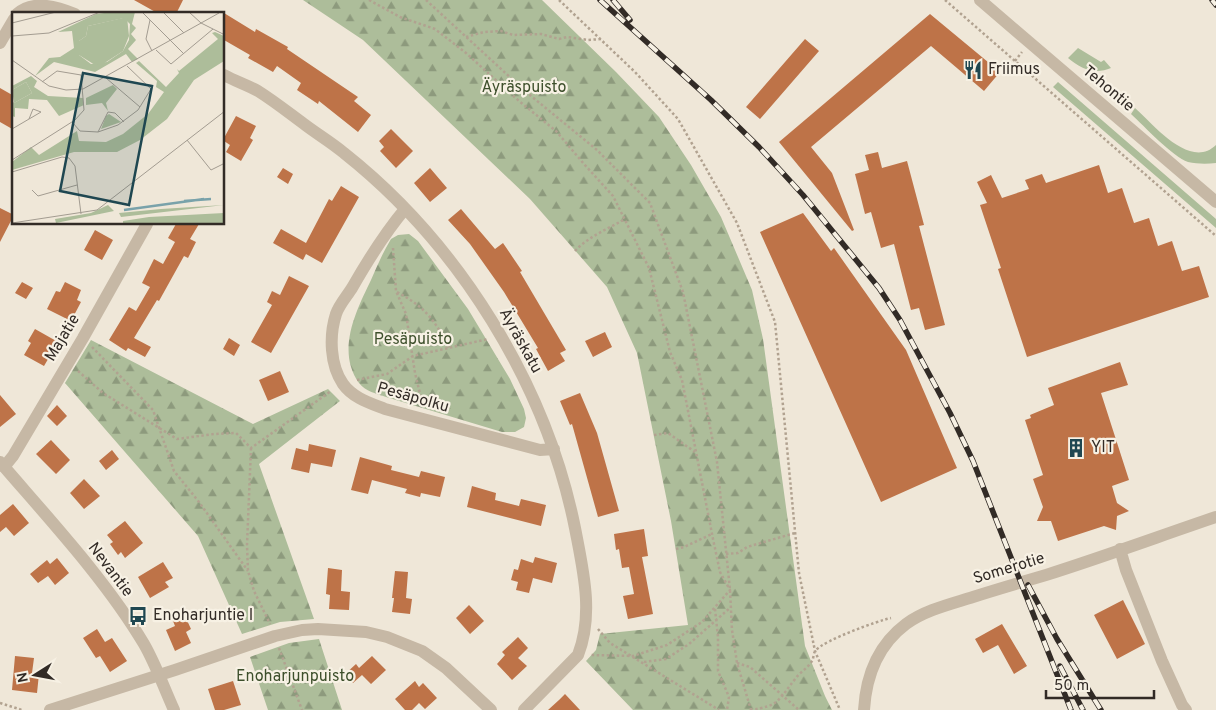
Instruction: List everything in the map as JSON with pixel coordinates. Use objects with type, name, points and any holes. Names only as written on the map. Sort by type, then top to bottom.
[{"type":"street","name":"Tehontie","points":[[980,0],[1216,202]]},
{"type":"street","points":[[19,12],[27,4],[43,1],[70,12]]},
{"type":"street","points":[[0,43],[12,23]]},
{"type":"street","name":"Äyräskatu","points":[[226,80],[258,92],[344,152],[405,209],[454,264],[484,308],[520,370],[554,450],[572,510],[587,598],[578,655]]},
{"type":"street","name":"Pesäpolku","points":[[405,209],[375,247],[336,314],[332,344],[334,365],[343,384],[350,392],[362,400],[540,450],[554,450]]},
{"type":"street","name":"Majatie","points":[[2,465],[13,456],[67,362],[83,338],[146,225]]},
{"type":"street","name":"Nevantie","points":[[2,465],[94,573],[145,644],[174,710]]},
{"type":"street","name":"Somerotie","points":[[864,710],[868,681],[876,661],[894,635],[921,615],[952,603],[1048,574],[1216,517]]},
{"type":"street","points":[[1120,549],[1126,570],[1162,661],[1182,706],[1186,710]]},
{"type":"street","points":[[50,710],[275,636],[302,630],[318,629],[366,632],[387,637],[422,651],[446,668],[491,710]]},
{"type":"street","points":[[524,710],[578,655]]},
{"type":"path","points":[[369,0],[400,17],[435,29],[466,53],[519,101],[556,131],[613,196],[649,268],[670,352],[682,380],[720,572],[730,590]]},
{"type":"path","points":[[426,0],[525,91],[598,150],[650,203],[683,292],[718,462],[732,630],[737,663],[750,710],[768,707],[776,703],[796,677],[812,662],[815,651],[828,642],[866,625],[894,618]]},
{"type":"path","points":[[559,0],[602,39],[678,118],[737,223],[775,322],[799,573],[815,651],[840,710]]},
{"type":"path","points":[[945,0],[1216,236]]},
{"type":"path","points":[[466,37],[484,32],[501,31],[513,35],[541,34],[559,39],[567,37],[588,40],[602,39]]},
{"type":"path","points":[[576,251],[592,237],[625,219]]},
{"type":"path","points":[[391,226],[396,291],[406,314],[415,373],[422,402],[418,417]]},
{"type":"path","points":[[396,291],[421,306],[439,328],[449,348]]},
{"type":"path","points":[[251,448],[343,384],[387,374],[413,356],[500,337]]},
{"type":"path","points":[[83,338],[153,410],[174,471],[199,502],[248,571]]},
{"type":"path","points":[[67,362],[103,393],[177,439],[236,433],[251,448],[246,545],[248,571],[254,591],[275,636],[302,710]]},
{"type":"path","points":[[654,435],[668,433],[696,453]]},
{"type":"path","points":[[726,554],[738,553],[746,548],[795,533]]},
{"type":"path","points":[[676,549],[712,534]]},
{"type":"path","points":[[578,655],[633,656],[667,645],[702,622],[730,590]]},
{"type":"path","points":[[714,607],[718,637],[718,672],[729,697],[727,710]]},
{"type":"path","points":[[643,662],[666,659],[689,644],[731,607]]},
{"type":"path","points":[[585,615],[610,643],[719,710]]},
{"type":"path","points":[[737,663],[750,666],[799,710]]},
{"type":"path","points":[[0,703],[22,710]]},
{"type":"green space","name":"Äyräspuisto","points":[[303,0],[542,0],[659,117],[691,165],[721,217],[752,290],[763,339],[805,646],[832,710],[633,710],[586,661],[596,650],[600,634],[688,625],[671,521],[637,353],[607,287],[530,199],[363,40]]},
{"type":"green space","points":[[1078,48],[1101,62],[1104,60],[1111,68],[1094,71],[1078,65],[1068,58]]},
{"type":"green space","points":[[1058,82],[1216,219],[1216,228],[1053,87]]},
{"type":"green space","points":[[1135,108],[1162,134],[1184,149],[1195,152],[1206,151],[1216,145],[1216,163],[1195,163],[1182,159],[1167,148],[1131,114]]},
{"type":"green space","name":"Pesäpuisto","points":[[409,234],[418,241],[468,309],[510,379],[524,409],[526,418],[524,427],[515,432],[502,432],[379,395],[359,383],[352,371],[349,358],[351,331],[355,318],[380,259],[391,239],[398,235]]},
{"type":"green space","points":[[91,340],[253,424],[328,389],[340,401],[259,464],[314,619],[280,622],[242,634],[198,536],[65,383]]},
{"type":"green space","name":"Enoharjunpuisto","points":[[319,639],[342,710],[268,710],[250,657],[289,643]]},
{"type":"building","points":[[134,0],[183,0],[177,12],[155,12]]},
{"type":"building","points":[[225,14],[255,32],[256,29],[288,47],[287,49],[358,97],[354,101],[371,115],[358,132],[319,101],[318,104],[297,90],[301,83],[277,66],[273,72],[248,58],[250,55],[225,41]]},
{"type":"building","points":[[930,14],[1000,72],[984,91],[931,46],[811,147],[832,173],[854,230],[852,231],[779,142]]},
{"type":"building","points":[[805,39],[819,51],[760,119],[746,107]]},
{"type":"building","points":[[0,88],[12,95],[12,129],[0,122]]},
{"type":"building","points":[[236,116],[256,126],[250,138],[253,140],[241,161],[226,152],[230,145],[225,142],[225,136]]},
{"type":"building","points":[[391,129],[413,151],[396,168],[380,151],[384,147],[379,141]]},
{"type":"building","points":[[878,152],[882,168],[907,161],[924,225],[919,226],[945,325],[925,330],[919,308],[911,310],[894,244],[881,248],[871,212],[865,214],[855,174],[869,170],[865,155]]},
{"type":"building","points":[[1099,165],[1108,193],[1122,188],[1134,223],[1149,218],[1158,246],[1172,241],[1182,271],[1199,266],[1209,297],[1027,357],[998,269],[1001,268],[980,205],[987,203],[977,182],[991,175],[1002,198],[1029,189],[1025,180],[1042,174],[1046,183]]},
{"type":"building","points":[[283,168],[293,174],[288,184],[277,177]]},
{"type":"building","points":[[430,168],[447,188],[430,202],[414,183]]},
{"type":"building","points":[[341,186],[359,197],[322,263],[306,254],[303,260],[273,243],[281,229],[306,243],[329,199],[332,201]]},
{"type":"building","points":[[0,208],[12,214],[12,219],[0,242]]},
{"type":"building","points":[[461,209],[495,249],[503,243],[522,271],[520,272],[566,350],[560,353],[565,361],[548,371],[536,349],[538,348],[504,292],[470,244],[448,220]]},
{"type":"building","points":[[803,213],[831,251],[834,248],[906,350],[957,468],[881,502],[760,232]]},
{"type":"building","points":[[175,225],[198,225],[190,239],[196,242],[188,258],[184,256],[159,301],[157,300],[134,338],[151,347],[145,357],[128,348],[126,351],[109,340],[129,307],[136,311],[150,287],[142,283],[154,259],[163,264],[175,242],[168,238]]},
{"type":"building","points":[[95,230],[113,240],[102,260],[84,250]]},
{"type":"building","points":[[289,276],[309,286],[271,353],[251,342],[272,305],[267,302],[272,291],[280,295]]},
{"type":"building","points":[[22,282],[33,288],[26,299],[15,293]]},
{"type":"building","points":[[65,282],[81,290],[77,300],[81,302],[71,321],[47,309],[56,291],[60,292]]},
{"type":"building","points":[[35,329],[58,342],[44,366],[24,355],[31,343],[28,341]]},
{"type":"building","points":[[605,332],[612,347],[593,357],[585,341]]},
{"type":"building","points":[[229,338],[240,345],[234,356],[223,349]]},
{"type":"building","name":"YIT","points":[[1120,362],[1128,385],[1101,393],[1129,480],[1112,486],[1117,503],[1129,511],[1117,516],[1116,530],[1104,526],[1058,541],[1051,521],[1037,521],[1043,507],[1033,479],[1043,475],[1025,420],[1031,418],[1030,415],[1054,405],[1048,388]]},
{"type":"building","points":[[280,371],[289,392],[268,401],[259,380]]},
{"type":"building","points":[[580,393],[597,433],[619,511],[598,517],[572,424],[570,425],[560,401]]},
{"type":"building","points":[[0,395],[16,414],[0,427]]},
{"type":"building","points":[[57,405],[67,416],[57,426],[47,416]]},
{"type":"building","points":[[51,440],[70,460],[56,474],[36,454]]},
{"type":"building","points":[[309,444],[336,450],[332,467],[311,463],[309,473],[291,469],[296,448],[308,451]]},
{"type":"building","points":[[112,450],[119,459],[106,470],[99,461]]},
{"type":"building","points":[[360,457],[392,466],[391,470],[419,477],[421,471],[445,477],[440,497],[421,493],[420,497],[405,493],[407,489],[372,480],[368,494],[351,490]]},
{"type":"building","points":[[84,479],[100,496],[84,509],[70,493]]},
{"type":"building","points":[[472,486],[496,493],[495,500],[519,506],[521,499],[546,505],[541,526],[467,507]]},
{"type":"building","points":[[13,504],[29,523],[14,536],[6,527],[0,532],[0,515]]},
{"type":"building","points":[[125,521],[143,543],[125,558],[121,552],[118,555],[110,544],[113,542],[107,535]]},
{"type":"building","points":[[644,529],[648,556],[642,557],[653,614],[628,619],[623,596],[634,594],[629,567],[622,568],[619,549],[616,550],[614,534]]},
{"type":"building","points":[[535,557],[557,563],[552,583],[533,578],[529,593],[516,590],[518,582],[511,580],[514,569],[518,570],[521,559],[533,563]]},
{"type":"building","points":[[57,558],[69,573],[55,585],[48,576],[38,583],[30,574],[47,560],[50,564]]},
{"type":"building","points":[[163,562],[173,578],[165,582],[169,587],[150,598],[138,577]]},
{"type":"building","points":[[328,568],[342,570],[341,591],[350,592],[349,610],[329,609],[330,595],[326,594]]},
{"type":"building","points":[[395,571],[408,572],[406,598],[412,599],[410,614],[392,612]]},
{"type":"building","points":[[1123,600],[1145,644],[1117,659],[1094,615]]},
{"type":"building","points":[[469,605],[484,621],[470,634],[456,618]]},
{"type":"building","points":[[185,616],[191,629],[186,632],[191,643],[175,651],[166,630],[175,626],[173,621]]},
{"type":"building","points":[[1002,624],[1027,666],[1014,674],[998,645],[983,653],[975,639]]},
{"type":"building","points":[[97,629],[105,642],[112,638],[127,661],[110,672],[100,656],[96,658],[83,638]]},
{"type":"building","points":[[518,637],[528,648],[518,658],[527,666],[512,680],[497,664],[505,655],[502,652]]},
{"type":"building","points":[[15,656],[34,658],[32,673],[39,674],[37,693],[12,690]]},
{"type":"building","points":[[372,656],[386,670],[371,684],[362,675],[353,683],[345,674],[356,664],[359,668]]},
{"type":"building","points":[[233,681],[241,705],[224,710],[215,710],[208,689]]},
{"type":"building","points":[[415,681],[419,687],[423,683],[437,698],[425,709],[419,703],[412,710],[405,710],[395,699]]},
{"type":"building","points":[[565,694],[580,710],[548,710],[559,700]]},
{"type":"railway","points":[[600,0],[711,100],[759,147],[803,195],[879,288],[900,320],[950,413],[973,461],[1071,710]]},
{"type":"railway","points":[[613,0],[630,20]]},
{"type":"railway","points":[[1212,0],[1216,5]]},
{"type":"railway","points":[[1028,585],[1057,639],[1101,710]]},
{"type":"railway","points":[[1060,666],[1083,710]]},
{"type":"place","name":"Friimus","points":[[973,70]]},
{"type":"place","name":"YIT","points":[[1076,448]]},
{"type":"place","name":"Enoharjuntie I","points":[[138,616]]}]
